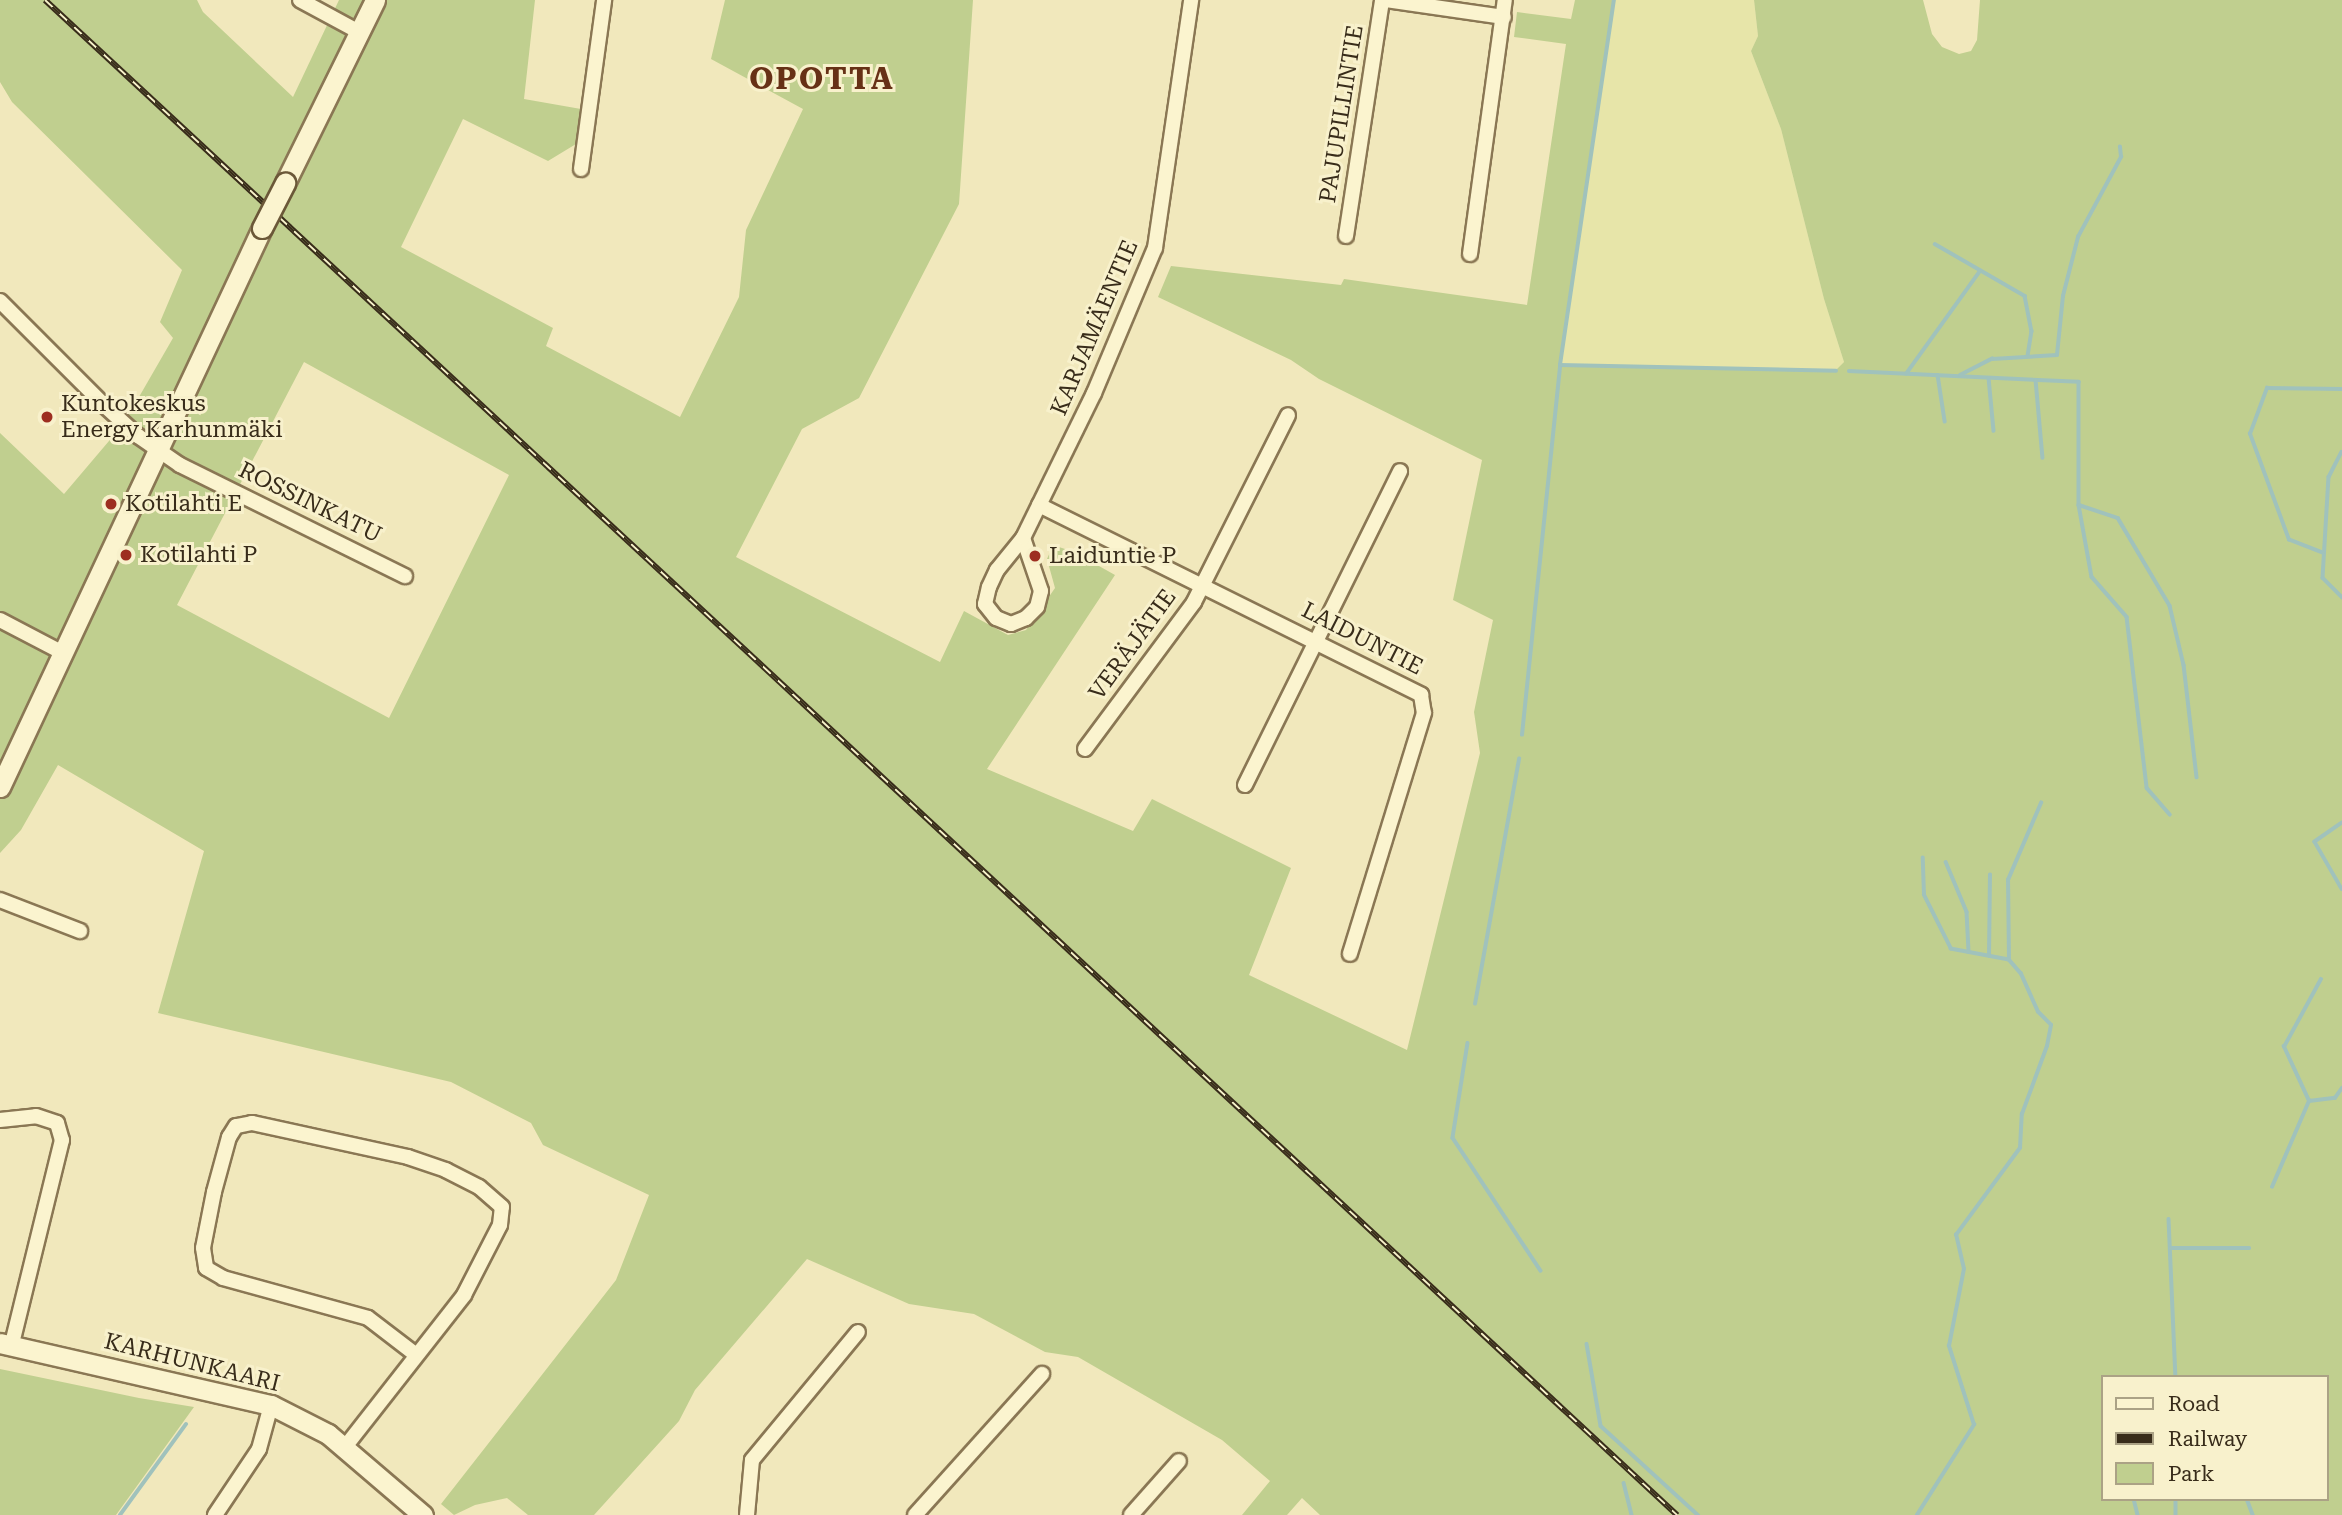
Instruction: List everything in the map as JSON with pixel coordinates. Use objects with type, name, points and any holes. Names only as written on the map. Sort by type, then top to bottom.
[{"type":"main road","points":[[0,787],[262,228],[375,0]]},
{"type":"main road","name":"KARHUNKAARI","points":[[6,1344],[271,1405],[310,1423],[345,1447],[423,1515]]},
{"type":"street","points":[[300,0],[359,32]]},
{"type":"street","points":[[581,169],[604,0]]},
{"type":"street","name":"KARJAMÄENTIE","points":[[1023,538],[1041,591],[1037,607],[1026,618],[1011,624],[996,618],[985,604],[997,570],[1023,538],[1094,393],[1150,268],[1191,0]]},
{"type":"street","points":[[1384,0],[1503,17]]},
{"type":"street","name":"PAJUPILLINTIE","points":[[1346,236],[1384,0]]},
{"type":"street","points":[[1470,254],[1505,0]]},
{"type":"street","name":"ROSSINKATU","points":[[0,301],[105,406],[159,451],[180,465],[405,576]]},
{"type":"street","name":"VERÄJÄTIE","points":[[1085,749],[1203,586],[1288,415]]},
{"type":"street","points":[[1245,785],[1400,471]]},
{"type":"street","name":"LAIDUNTIE","points":[[1039,505],[1421,695],[1424,713],[1350,954]]},
{"type":"street","points":[[0,620],[63,653]]},
{"type":"street","points":[[0,900],[80,931]]},
{"type":"street","points":[[0,1120],[36,1116],[57,1124],[62,1140],[6,1344]]},
{"type":"street","points":[[345,1447],[415,1354],[464,1295],[481,1267],[500,1224],[502,1207],[479,1187],[446,1170],[408,1157],[252,1123],[236,1126],[229,1138],[214,1192],[203,1248],[206,1268],[223,1278],[368,1318],[415,1354]]},
{"type":"street","points":[[747,1515],[752,1460],[858,1332]]},
{"type":"street","points":[[915,1515],[1042,1374]]},
{"type":"street","points":[[218,1514],[259,1449],[271,1405]]},
{"type":"street","points":[[1131,1515],[1179,1461]]},
{"type":"shaded area","points":[[1614,0],[1754,0],[1758,36],[1751,51],[1781,129],[1824,299],[1844,362],[1836,371],[1560,365]]},
{"type":"green space","points":[[0,0],[197,0],[203,12],[293,97],[339,0],[535,0],[524,99],[581,109],[576,144],[548,161],[463,119],[401,247],[553,328],[546,346],[680,417],[739,297],[746,230],[803,109],[711,59],[725,0],[973,0],[959,204],[859,398],[802,429],[736,557],[940,662],[964,611],[1008,635],[1026,630],[1055,588],[1047,559],[1053,545],[1074,552],[1115,575],[987,769],[1133,831],[1152,799],[1291,868],[1249,975],[1407,1050],[1480,753],[1474,712],[1493,620],[1453,600],[1482,460],[1319,379],[1291,360],[1158,297],[1171,266],[1341,285],[1344,279],[1527,305],[1566,44],[1514,37],[1517,12],[1571,19],[1575,0],[1614,0],[1560,365],[1835,371],[1844,362],[1824,299],[1781,129],[1751,51],[1758,36],[1754,0],[1923,0],[1932,34],[1942,47],[1959,54],[1971,51],[1977,40],[1980,0],[2342,0],[2342,1515],[1320,1515],[1302,1498],[1287,1515],[1242,1515],[1270,1481],[1222,1440],[1078,1357],[1045,1352],[974,1314],[909,1304],[807,1259],[695,1390],[679,1421],[594,1515],[528,1515],[507,1498],[475,1505],[454,1515],[441,1504],[616,1280],[649,1195],[543,1145],[531,1123],[451,1082],[158,1013],[204,851],[58,765],[21,830],[0,853],[0,433],[64,494],[120,428],[126,433],[134,423],[128,416],[173,338],[160,322],[182,270],[12,102],[0,82]],"holes":[[[304,362],[509,475],[389,718],[177,605]]]},
{"type":"green space","points":[[0,1369],[194,1407],[116,1515],[0,1515]]},
{"type":"waterway","points":[[1522,735],[1560,365],[1614,0]]},
{"type":"waterway","points":[[1960,375],[1992,359],[2057,355],[2063,296],[2078,237],[2121,157],[2120,147]]},
{"type":"waterway","points":[[1935,244],[2025,296],[2032,331],[2028,356]]},
{"type":"waterway","points":[[1906,374],[1980,271]]},
{"type":"waterway","points":[[1560,365],[1836,371]]},
{"type":"waterway","points":[[1849,371],[2079,382],[2079,505],[2092,577],[2127,617],[2147,788],[2170,814]]},
{"type":"waterway","points":[[1938,375],[1945,421]]},
{"type":"waterway","points":[[1989,378],[1994,431]]},
{"type":"waterway","points":[[2036,380],[2043,458]]},
{"type":"waterway","points":[[2323,553],[2289,540],[2250,434],[2267,388],[2342,389]]},
{"type":"waterway","points":[[2342,452],[2329,477],[2323,578],[2342,597]]},
{"type":"waterway","points":[[2079,505],[2118,518],[2170,606],[2184,665],[2197,777]]},
{"type":"waterway","points":[[1475,1004],[1519,759]]},
{"type":"waterway","points":[[2009,960],[2008,880],[2041,803]]},
{"type":"waterway","points":[[2342,823],[2315,842],[2342,889]]},
{"type":"waterway","points":[[1917,1515],[1974,1425],[1949,1346],[1964,1269],[1956,1235],[2020,1148],[2022,1114],[2047,1046],[2051,1025],[2038,1012],[2021,974],[2009,960],[1951,949],[1924,895],[1923,858]]},
{"type":"waterway","points":[[1946,862],[1967,912],[1969,952]]},
{"type":"waterway","points":[[1989,956],[1990,875]]},
{"type":"waterway","points":[[2272,1187],[2309,1101],[2284,1047],[2321,979]]},
{"type":"waterway","points":[[1468,1043],[1453,1138],[1541,1271]]},
{"type":"waterway","points":[[2309,1101],[2335,1098],[2342,1088]]},
{"type":"waterway","points":[[2169,1219],[2176,1375]]},
{"type":"waterway","points":[[2171,1248],[2249,1248]]},
{"type":"waterway","points":[[1587,1344],[1601,1426],[1698,1515]]},
{"type":"waterway","points":[[120,1515],[186,1424]]},
{"type":"waterway","points":[[1624,1483],[1632,1515]]},
{"type":"waterway","points":[[2134,1501],[2138,1515]]},
{"type":"waterway","points":[[2176,1501],[2176,1515]]},
{"type":"waterway","points":[[2248,1501],[2253,1515]]},
{"type":"railway","points":[[45,0],[1677,1515]]},
{"type":"place","name":"Kuntokeskus Energy Karhunmäki","points":[[47,417]]},
{"type":"place","name":"Kotilahti E","points":[[111,504]]},
{"type":"place","name":"Kotilahti P","points":[[126,555]]},
{"type":"place","name":"Laiduntie P","points":[[1035,556]]},
{"type":"district","name":"OPOTTA","points":[[822,79]]}]
